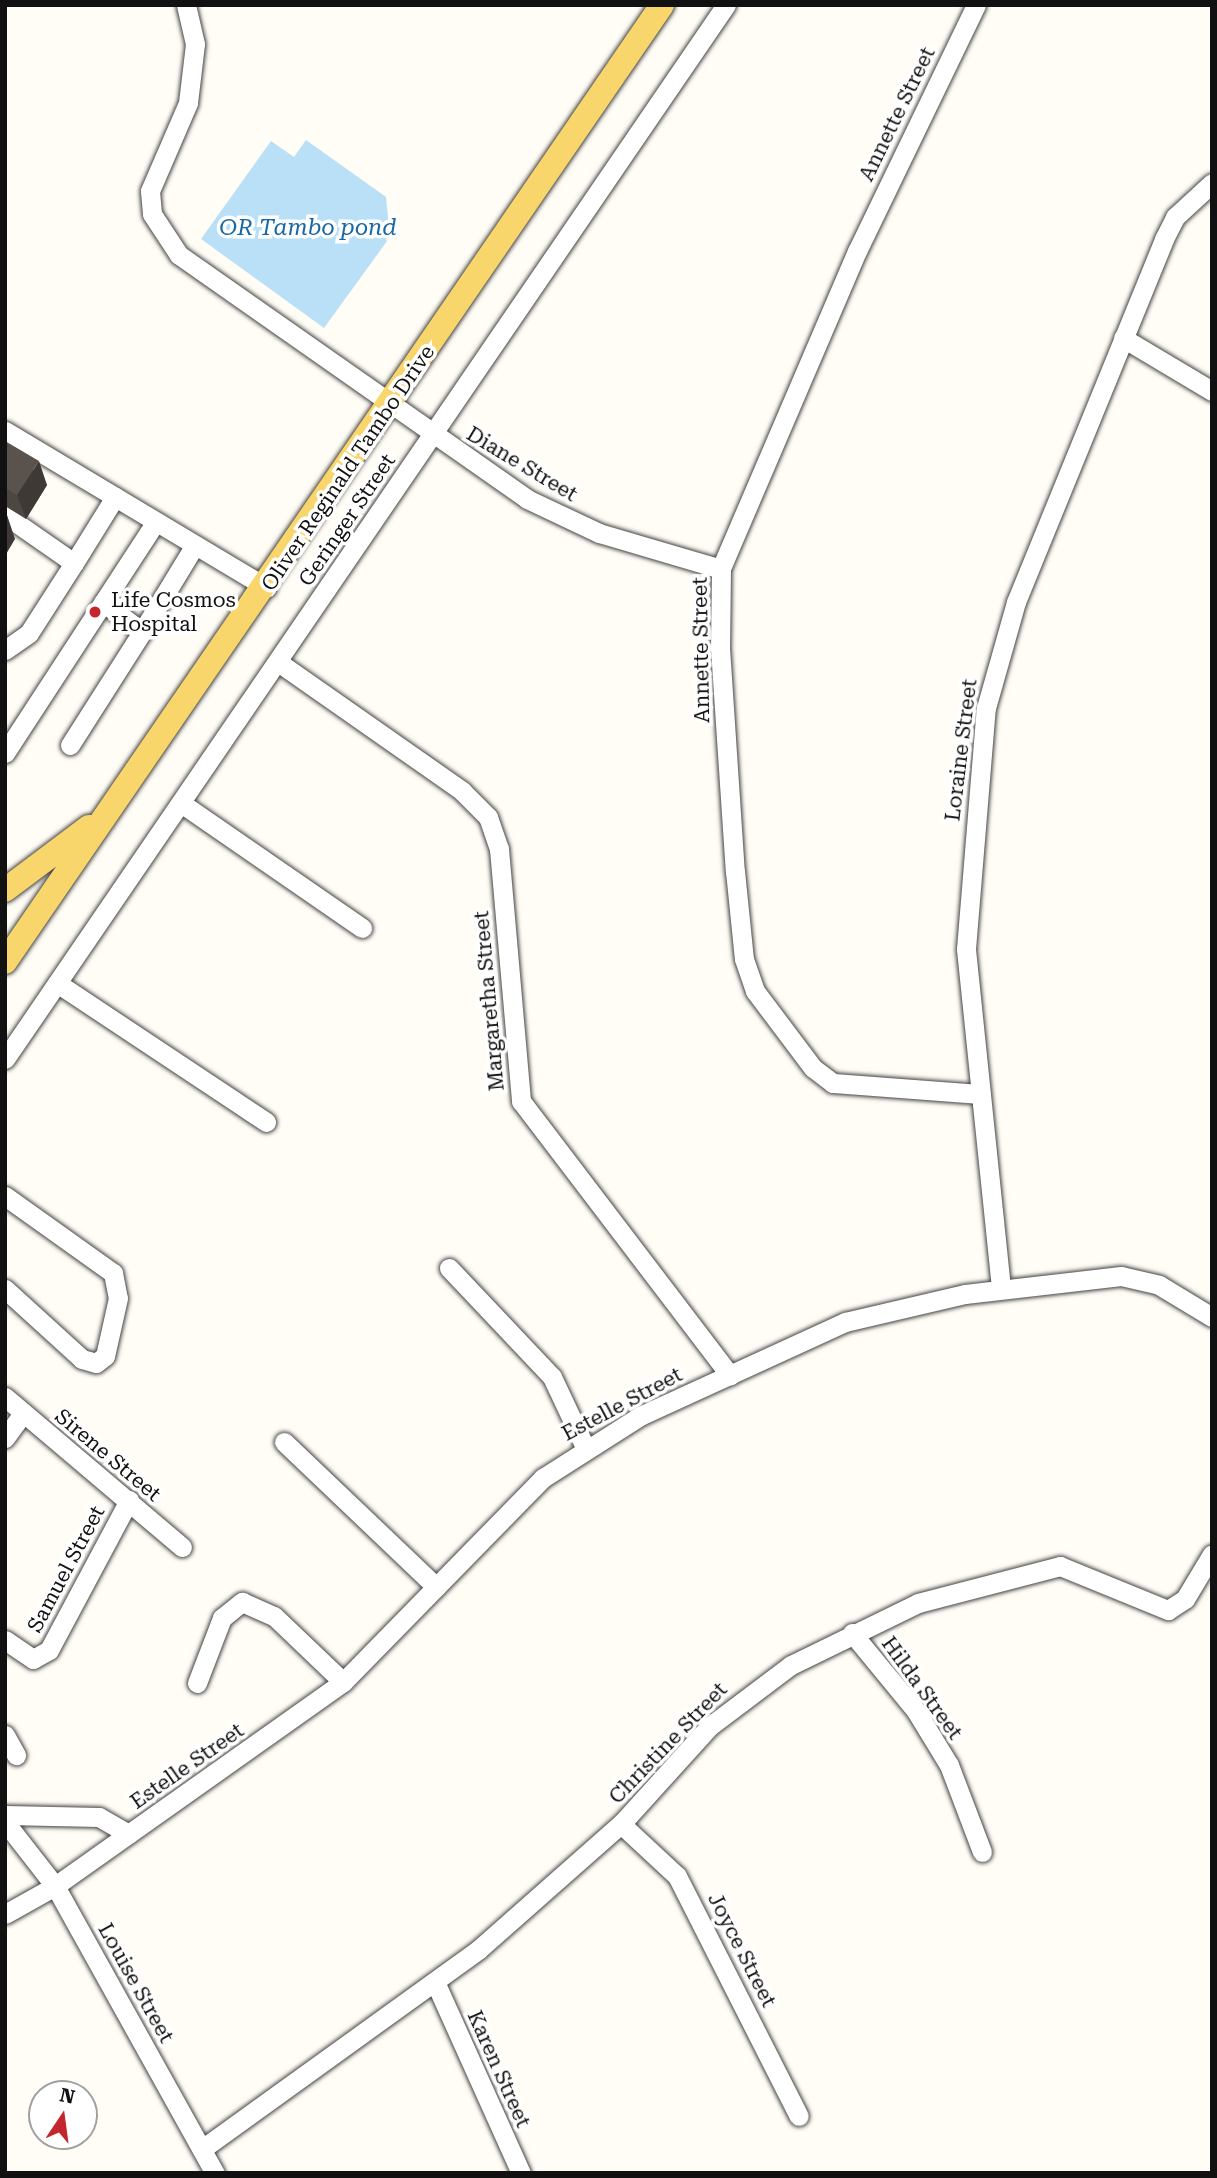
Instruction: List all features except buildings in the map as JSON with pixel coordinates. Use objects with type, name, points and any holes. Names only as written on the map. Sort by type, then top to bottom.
[{"type":"main road","name":"Oliver Reginald Tambo Drive","points":[[5,962],[267,589],[662,5]]},
{"type":"main road","points":[[5,890],[107,814]]},
{"type":"street","name":"Diane Street","points":[[186,5],[195,44],[192,80],[150,191],[152,214],[179,255],[208,279],[433,435],[558,515],[721,569]]},
{"type":"street","name":"Geringer Street","points":[[5,1059],[726,5]]},
{"type":"street","name":"Annette Street","points":[[976,5],[857,251],[721,569],[735,871],[744,959],[755,991],[813,1068],[833,1083],[981,1094]]},
{"type":"street","name":"Loraine Street","points":[[1001,1288],[966,949],[986,708],[1016,603],[1175,217],[1212,183]]},
{"type":"street","points":[[1124,338],[1212,391]]},
{"type":"street","points":[[5,431],[193,548],[267,589]]},
{"type":"street","points":[[5,650],[29,633],[114,497]]},
{"type":"street","points":[[5,515],[74,563]]},
{"type":"street","points":[[5,753],[155,523]]},
{"type":"street","points":[[70,745],[193,548]]},
{"type":"street","points":[[103,602],[142,632]]},
{"type":"street","name":"Margaretha Street","points":[[278,662],[452,784],[488,817],[499,849],[521,1101],[730,1375]]},
{"type":"street","points":[[181,803],[362,928]]},
{"type":"street","points":[[57,983],[266,1122]]},
{"type":"street","points":[[5,1196],[113,1273],[118,1298],[106,1356],[96,1363],[82,1359],[5,1289]]},
{"type":"street","points":[[449,1268],[552,1377],[585,1447]]},
{"type":"street","name":"Estelle Street","points":[[5,1914],[55,1886],[343,1682],[543,1478],[585,1447],[730,1375],[845,1321],[1001,1288],[1084,1276],[1141,1279],[1212,1317]]},
{"type":"street","name":"Sirene Street","points":[[5,1397],[182,1547]]},
{"type":"street","points":[[5,1438],[23,1413]]},
{"type":"street","points":[[284,1442],[436,1587]]},
{"type":"street","name":"Samuel Street","points":[[5,1640],[33,1659],[49,1650],[129,1500]]},
{"type":"street","name":"Christine Street","points":[[202,2149],[436,1984],[621,1824],[748,1693],[852,1633],[947,1593],[1060,1566],[1167,1610],[1185,1598],[1212,1555]]},
{"type":"street","points":[[197,1683],[222,1618],[242,1602],[274,1616],[343,1682]]},
{"type":"street","name":"Hilda Street","points":[[852,1633],[916,1711],[949,1765],[982,1852]]},
{"type":"street","points":[[5,1735],[16,1755]]},
{"type":"street","points":[[5,1815],[99,1817],[129,1833]]},
{"type":"street","name":"Louise Street","points":[[5,1822],[55,1886],[215,2173]]},
{"type":"street","name":"Joyce Street","points":[[621,1824],[683,1886],[799,2116]]},
{"type":"street","name":"Karen Street","points":[[436,1984],[521,2173]]},
{"type":"water","name":"OR Tambo pond","points":[[306,140],[386,197],[390,237],[324,328],[201,239],[271,141],[294,157]]},
{"type":"place","name":"Life Cosmos Hospital","points":[[95,612]]}]
